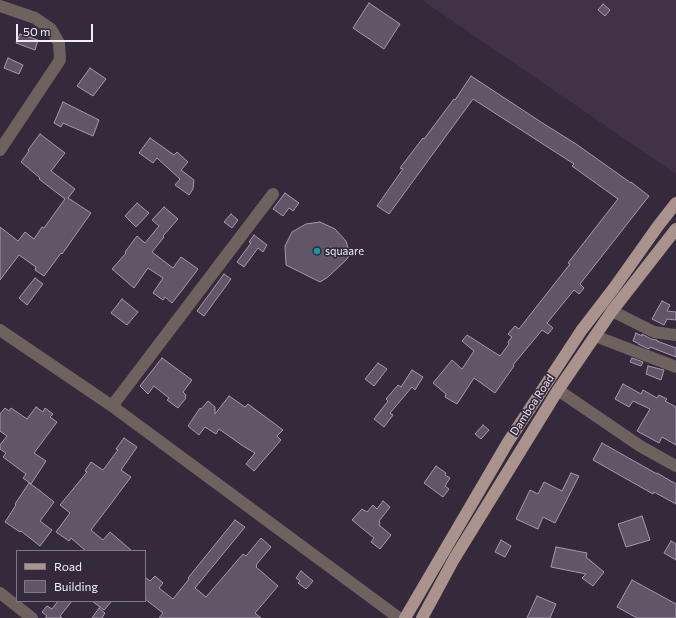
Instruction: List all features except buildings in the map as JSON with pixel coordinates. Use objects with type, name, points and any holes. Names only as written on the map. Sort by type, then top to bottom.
[{"type":"main road","name":"Damboa Road","points":[[405,618],[512,436],[581,331],[676,203]]},
{"type":"main road","name":"Damboa Road","points":[[422,618],[454,559],[558,390],[612,311],[676,230]]},
{"type":"street","points":[[0,6],[35,18],[51,29],[59,43],[60,60],[0,150]]},
{"type":"street","points":[[112,406],[273,194]]},
{"type":"street","points":[[612,311],[654,332],[676,335]]},
{"type":"street","points":[[0,330],[112,406],[399,618]]},
{"type":"street","points":[[595,336],[676,367]]},
{"type":"street","points":[[558,390],[640,446],[676,466]]},
{"type":"street","points":[[0,593],[32,618]]},
{"type":"shaded area","points":[[422,0],[676,0],[676,174]]},
{"type":"place","name":"squaare","points":[[317,251]]}]
